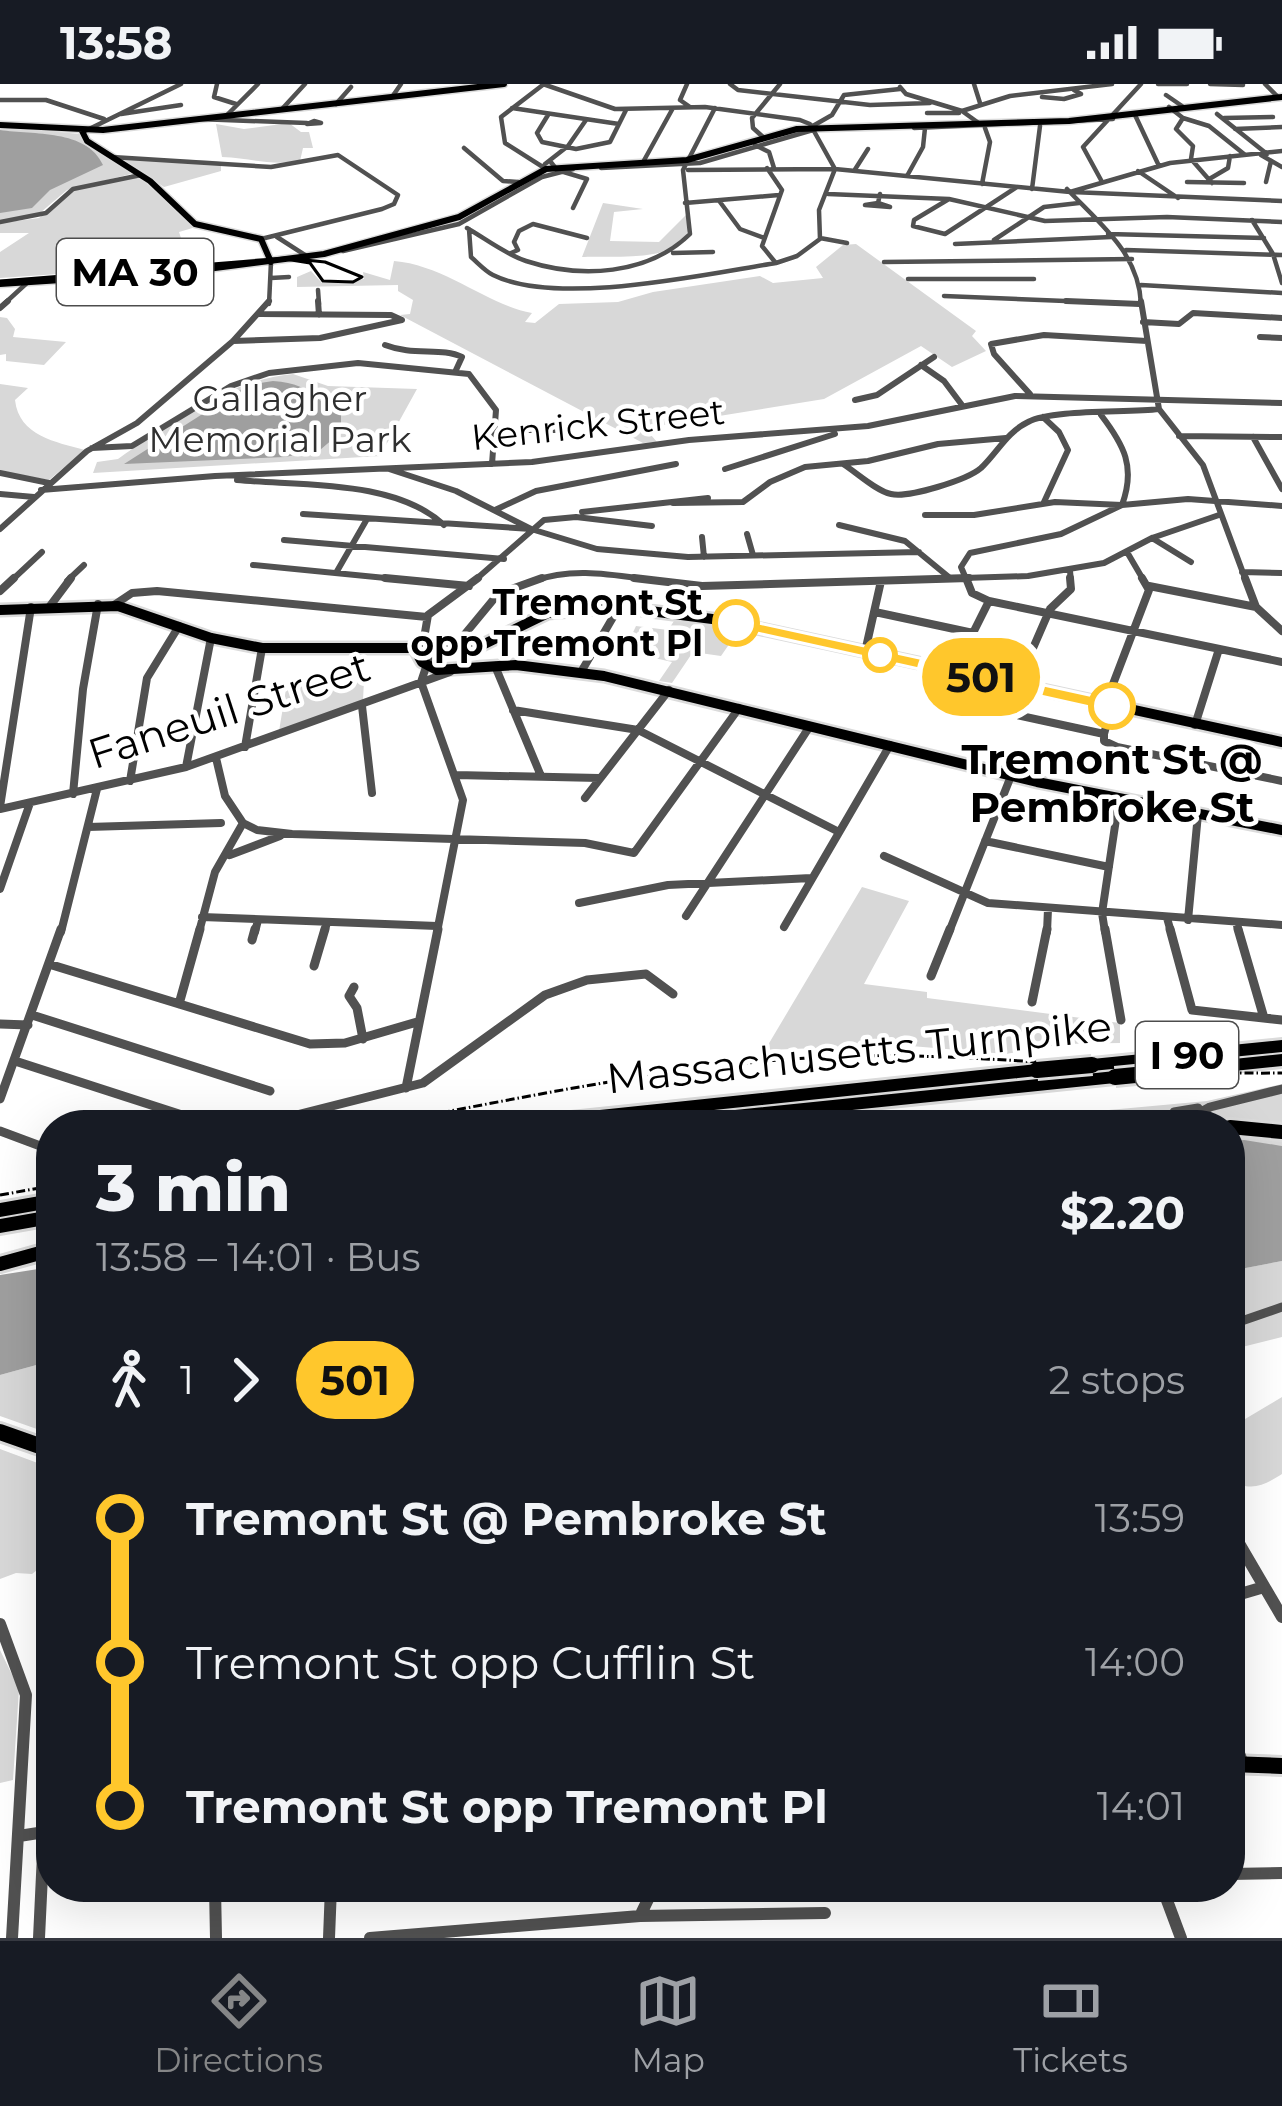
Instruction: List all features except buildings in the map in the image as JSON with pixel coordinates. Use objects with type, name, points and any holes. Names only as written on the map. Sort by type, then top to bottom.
[{"type":"highway","name":"Massachusetts Turnpike","points":[[656,1110],[1282,1046]]},
{"type":"highway","name":"Massachusetts Turnpike","points":[[794,1110],[1282,1060]]},
{"type":"highway","points":[[0,1210],[36,1204]]},
{"type":"highway","points":[[0,1226],[36,1220]]},
{"type":"main road","points":[[0,125],[87,135],[504,84]]},
{"type":"main road","name":"MA 30","points":[[305,255],[459,217],[507,184],[550,167],[684,165],[763,136],[843,125],[973,117],[1109,117],[1281,98]]},
{"type":"main road","points":[[87,135],[198,225],[261,239],[270,260]]},
{"type":"main road","name":"MA 30","points":[[3,282],[270,260],[382,239]]},
{"type":"main road","name":"MA 30","points":[[3,282],[270,260]]},
{"type":"main road","points":[[0,610],[114,605],[211,638],[262,648],[423,649],[479,647],[558,610],[619,607],[729,622],[1282,742]]},
{"type":"main road","points":[[423,649],[479,647],[498,660]]},
{"type":"main road","points":[[423,649],[424,664],[437,670],[460,670]]},
{"type":"main road","name":"Faneuil Street","points":[[460,670],[498,660],[581,672],[843,731],[1011,776],[1282,830]]},
{"type":"main road","points":[[1245,1128],[1282,1132]]},
{"type":"main road","points":[[0,1432],[36,1445]]},
{"type":"main road","points":[[1245,1765],[1282,1766]]},
{"type":"street","points":[[87,135],[104,118],[181,84]]},
{"type":"street","points":[[217,84],[212,96],[236,104]]},
{"type":"street","points":[[219,118],[258,84]]},
{"type":"street","points":[[282,110],[305,84]]},
{"type":"street","points":[[392,97],[400,84]]},
{"type":"street","points":[[573,208],[587,179],[550,167],[503,141],[501,117],[544,84],[626,110],[715,108],[800,120],[812,129],[835,169],[819,210],[820,238]]},
{"type":"street","points":[[686,84],[680,100],[690,107]]},
{"type":"street","points":[[730,84],[737,90],[838,102],[930,103]]},
{"type":"street","points":[[763,136],[751,123],[780,84]]},
{"type":"street","points":[[973,117],[980,103],[974,84]]},
{"type":"street","points":[[980,103],[1034,93],[1064,99],[1080,95],[1074,89],[1112,84]]},
{"type":"street","points":[[1102,180],[1082,151],[1140,84]]},
{"type":"street","points":[[1158,84],[1187,84]]},
{"type":"street","points":[[1210,84],[1243,85]]},
{"type":"street","points":[[1265,84],[1281,98]]},
{"type":"street","points":[[336,104],[351,87]]},
{"type":"street","points":[[684,165],[812,129],[854,92],[901,87],[912,96],[973,117],[990,142],[982,184]]},
{"type":"street","points":[[912,96],[933,92]]},
{"type":"street","points":[[1166,95],[1184,118],[1209,125],[1233,149],[1248,155]]},
{"type":"street","points":[[0,100],[48,100],[104,118]]},
{"type":"street","points":[[1256,100],[1282,127]]},
{"type":"street","points":[[113,103],[129,107]]},
{"type":"street","points":[[112,115],[181,105]]},
{"type":"street","points":[[512,108],[620,124]]},
{"type":"street","points":[[642,164],[673,108]]},
{"type":"street","points":[[673,253],[692,230],[684,165],[715,108]]},
{"type":"street","points":[[548,115],[538,139],[567,148],[608,145],[626,110]]},
{"type":"street","points":[[927,113],[1040,126],[1109,117]]},
{"type":"street","points":[[1132,114],[1159,166]]},
{"type":"street","points":[[1273,117],[1219,116],[1282,167]]},
{"type":"street","points":[[320,255],[459,224],[542,177],[590,117]]},
{"type":"street","points":[[812,129],[925,128],[973,117]]},
{"type":"street","points":[[219,118],[307,123]]},
{"type":"street","points":[[1184,118],[1175,128],[1193,146],[1191,160]]},
{"type":"street","points":[[826,121],[843,125]]},
{"type":"street","points":[[1032,189],[1040,126]]},
{"type":"street","points":[[1235,128],[1282,127]]},
{"type":"street","points":[[907,176],[923,147],[925,128]]},
{"type":"street","points":[[755,146],[769,152],[770,168],[782,189],[762,248],[776,263]]},
{"type":"street","points":[[464,148],[507,184]]},
{"type":"street","points":[[854,171],[868,149]]},
{"type":"street","points":[[1068,190],[1191,160],[1282,152]]},
{"type":"street","points":[[112,157],[271,167],[344,156],[374,184],[398,194],[389,206],[261,239]]},
{"type":"street","points":[[1212,180],[1228,168],[1230,156]]},
{"type":"street","points":[[1266,157],[1266,182]]},
{"type":"street","points":[[1191,160],[1212,180]]},
{"type":"street","points":[[550,167],[835,169],[1032,189],[1179,198],[1280,198]]},
{"type":"street","points":[[1138,171],[1179,198]]},
{"type":"street","points":[[0,222],[43,214],[73,189],[134,174]]},
{"type":"street","points":[[1187,182],[1244,183]]},
{"type":"street","points":[[949,199],[913,222],[917,229],[947,233],[1017,187]]},
{"type":"street","points":[[1068,190],[1132,259],[1141,284],[1140,304],[1159,405],[1199,459],[1256,607],[1282,631]]},
{"type":"street","points":[[828,194],[949,199],[1027,218],[1282,222]]},
{"type":"street","points":[[878,203],[880,194]]},
{"type":"street","points":[[685,202],[779,195]]},
{"type":"street","points":[[721,202],[740,229],[764,238]]},
{"type":"street","points":[[994,242],[1047,206],[1079,203]]},
{"type":"street","points":[[1252,220],[1278,255],[1282,283]]},
{"type":"street","points":[[459,224],[510,253],[572,268],[644,264],[673,253],[712,252]]},
{"type":"street","points":[[510,253],[518,250],[514,242],[518,232],[533,224],[587,238]]},
{"type":"street","points":[[469,230],[468,249],[478,265],[518,282],[595,288],[776,263],[797,256],[820,238],[847,243]]},
{"type":"street","points":[[955,244],[1109,235],[1264,238]]},
{"type":"street","points":[[277,236],[305,255]]},
{"type":"street","points":[[1126,250],[1278,255]]},
{"type":"street","points":[[884,262],[1132,259]]},
{"type":"street","points":[[0,529],[92,448],[137,423],[233,341],[270,302],[270,260]]},
{"type":"street","points":[[1028,260],[1040,300]]},
{"type":"street","points":[[271,278],[289,277]]},
{"type":"street","points":[[908,279],[1034,279]]},
{"type":"street","points":[[0,308],[28,282]]},
{"type":"street","points":[[1141,284],[1282,293]]},
{"type":"street","points":[[318,290],[319,315]]},
{"type":"street","points":[[944,296],[1140,304]]},
{"type":"street","points":[[1143,322],[1178,324],[1193,313],[1282,318]]},
{"type":"street","points":[[233,341],[256,344],[303,336],[369,334],[402,320],[389,315],[260,314]]},
{"type":"street","points":[[1031,395],[994,354],[993,343],[1027,336],[1147,341]]},
{"type":"street","points":[[1260,338],[1282,338]]},
{"type":"street","points":[[385,345],[411,355],[455,352],[462,357],[456,370]]},
{"type":"street","points":[[855,400],[877,394],[934,357]]},
{"type":"street","points":[[92,448],[132,446],[256,375],[358,363],[469,374],[491,399],[496,430],[492,464]]},
{"type":"street","points":[[921,365],[944,381],[962,404]]},
{"type":"street","name":"Kenrick Street","points":[[0,494],[215,476],[492,464],[902,421],[962,404],[1031,395],[1145,405]]},
{"type":"street","points":[[843,464],[891,494],[963,480],[986,464],[1000,441],[1018,426],[1043,417],[1101,416],[1145,405],[1282,403]]},
{"type":"street","points":[[1101,416],[1131,457],[1133,474],[1122,505],[1060,534],[977,550],[962,562],[964,580],[974,596],[1282,662]]},
{"type":"street","points":[[1043,417],[1059,432],[1068,450],[1044,502]]},
{"type":"street","points":[[496,430],[573,428]]},
{"type":"street","points":[[725,469],[845,428]]},
{"type":"street","points":[[1179,436],[1282,437]]},
{"type":"street","points":[[1253,437],[1282,489]]},
{"type":"street","points":[[303,514],[531,529],[569,512],[747,500],[770,482],[805,467],[859,463],[938,444],[1000,441]]},
{"type":"street","points":[[859,463],[860,473]]},
{"type":"street","points":[[495,511],[536,491],[676,464]]},
{"type":"street","points":[[389,469],[397,476],[456,491],[531,529],[586,547],[671,558],[919,551]]},
{"type":"street","points":[[0,473],[49,483]]},
{"type":"street","points":[[215,476],[402,501],[440,517],[444,525]]},
{"type":"street","points":[[925,515],[974,515],[1044,502],[1122,505],[1213,500],[1282,506]]},
{"type":"street","points":[[455,646],[498,594],[547,575],[580,572],[676,582],[881,581],[1070,571],[1112,560],[1152,538],[1219,515]]},
{"type":"street","points":[[0,517],[12,518]]},
{"type":"street","points":[[560,517],[652,526]]},
{"type":"street","points":[[337,573],[367,519]]},
{"type":"street","points":[[839,525],[897,538],[952,580]]},
{"type":"street","points":[[114,605],[132,593],[157,591],[427,617],[504,560],[531,529]]},
{"type":"street","points":[[747,534],[753,555]]},
{"type":"street","points":[[702,537],[704,557]]},
{"type":"street","points":[[1152,538],[1190,562]]},
{"type":"street","points":[[284,540],[504,560]]},
{"type":"street","points":[[0,591],[42,552]]},
{"type":"street","points":[[1127,552],[1149,586],[1256,607]]},
{"type":"street","points":[[1112,560],[1132,564]]},
{"type":"street","points":[[50,606],[61,587],[84,565]]},
{"type":"street","points":[[253,566],[469,586]]},
{"type":"street","points":[[1017,685],[1048,613],[1072,590],[1070,571]]},
{"type":"street","points":[[1242,572],[1282,573]]},
{"type":"street","points":[[865,652],[881,581]]},
{"type":"street","points":[[1149,586],[1109,705],[1104,741],[1282,781]]},
{"type":"street","points":[[989,601],[932,692],[939,698],[1104,734]]},
{"type":"street","points":[[73,794],[83,689],[98,604]]},
{"type":"street","points":[[729,622],[736,605]]},
{"type":"street","points":[[581,672],[619,607]]},
{"type":"street","points":[[0,808],[31,608]]},
{"type":"street","points":[[875,612],[973,633]]},
{"type":"street","points":[[423,649],[427,617]]},
{"type":"street","points":[[130,781],[147,678],[179,626]]},
{"type":"street","points":[[186,767],[211,638]]},
{"type":"street","points":[[460,670],[479,662],[479,647]]},
{"type":"street","points":[[245,747],[262,648]]},
{"type":"street","points":[[1195,724],[1219,649]]},
{"type":"street","points":[[498,660],[541,776]]},
{"type":"street","points":[[406,1088],[464,797],[421,682],[424,664]]},
{"type":"street","name":"Faneuil Street","points":[[0,808],[216,758],[460,670]]},
{"type":"street","points":[[585,798],[669,690]]},
{"type":"street","points":[[0,702],[17,700]]},
{"type":"street","points":[[362,706],[372,793]]},
{"type":"street","points":[[216,758],[225,796],[242,823],[292,834],[593,843],[634,853],[739,708]]},
{"type":"street","points":[[513,710],[638,730],[839,832]]},
{"type":"street","points":[[686,916],[810,726]]},
{"type":"street","points":[[784,927],[890,745]]},
{"type":"street","points":[[456,775],[599,778]]},
{"type":"street","points":[[931,976],[1011,776]]},
{"type":"street","points":[[0,1099],[52,965],[97,789]]},
{"type":"street","points":[[1119,799],[1102,913],[1121,1020]]},
{"type":"street","points":[[0,889],[30,802]]},
{"type":"street","points":[[1188,920],[1198,814]]},
{"type":"street","points":[[88,827],[221,823]]},
{"type":"street","points":[[179,1004],[215,872],[242,823]]},
{"type":"street","points":[[226,858],[253,843],[292,834]]},
{"type":"street","points":[[985,841],[1108,867]]},
{"type":"street","points":[[884,856],[912,865],[963,896],[1048,909],[1282,925]]},
{"type":"street","points":[[579,903],[640,889],[812,878]]},
{"type":"street","points":[[1032,1002],[1046,950],[1048,909]]},
{"type":"street","points":[[202,917],[437,926]]},
{"type":"street","points":[[1167,918],[1190,1006],[1196,1013],[1282,1020]]},
{"type":"street","points":[[252,940],[258,920]]},
{"type":"street","points":[[314,966],[327,922]]},
{"type":"street","points":[[1236,922],[1264,1018]]},
{"type":"street","points":[[52,965],[302,1043],[335,1045],[417,1022]]},
{"type":"street","points":[[317,1110],[406,1088],[438,1075],[501,1023],[565,986],[646,974],[673,994]]},
{"type":"street","points":[[354,987],[349,996],[357,1008],[363,1039]]},
{"type":"street","points":[[0,1024],[30,1020],[270,1091]]},
{"type":"street","points":[[15,1061],[166,1110]]},
{"type":"street","points":[[1188,1110],[1282,1089]]},
{"type":"street","points":[[1205,1110],[1210,1107]]},
{"type":"street","points":[[0,1131],[36,1144]]},
{"type":"street","points":[[1245,1320],[1282,1307]]},
{"type":"street","points":[[1245,1554],[1282,1617]]},
{"type":"street","points":[[1245,1593],[1264,1587]]},
{"type":"street","points":[[0,1624],[26,1682],[12,1938]]},
{"type":"street","points":[[19,1836],[36,1834]]},
{"type":"street","points":[[1245,1874],[1282,1873]]},
{"type":"street","points":[[39,1938],[42,1902]]},
{"type":"street","points":[[215,1902],[216,1938]]},
{"type":"street","points":[[329,1938],[330,1902]]},
{"type":"street","points":[[640,1916],[644,1902]]},
{"type":"street","points":[[1168,1902],[1181,1938]]},
{"type":"street","points":[[370,1938],[640,1916],[825,1913]]},
{"type":"green space","points":[[289,123],[309,132],[313,148],[303,148],[300,161],[222,157],[216,124],[244,129]]},
{"type":"green space","points":[[0,126],[79,134],[131,174],[67,190],[40,213],[0,221]]},
{"type":"green space","points":[[119,157],[216,161],[221,162],[221,171],[164,187]]},
{"type":"green space","points":[[139,177],[196,227],[179,232],[190,265],[0,278],[0,252],[29,233],[0,233],[0,223],[39,218],[71,191]]},
{"type":"green space","points":[[603,203],[643,209],[614,212],[610,241],[659,242],[686,215],[688,231],[681,243],[652,254],[582,257]]},
{"type":"green space","points":[[856,244],[976,331],[972,336],[986,351],[952,367],[921,346],[824,399],[645,428],[657,442],[643,443],[400,315],[410,314],[413,300],[398,291],[398,285],[297,287],[297,277],[311,271],[322,283],[364,279],[363,272],[390,280],[394,261],[431,270],[532,313],[525,322],[535,323],[559,304],[618,302],[760,276],[773,283],[823,278],[816,267],[843,245]]},
{"type":"green space","points":[[0,317],[15,329],[13,337],[66,342],[44,365],[6,361],[6,354],[0,355]]},
{"type":"green space","name":"Gallagher Memorial Park","points":[[293,374],[328,386],[417,389],[380,456],[93,473],[97,462],[118,459],[223,394]]},
{"type":"green space","points":[[0,384],[28,388],[15,400],[31,430],[85,450],[49,480],[0,471]]},
{"type":"green space","points":[[678,615],[741,627],[721,656],[693,652],[672,683],[659,681],[672,662],[650,657],[656,646],[628,643],[636,626],[668,630]]},
{"type":"green space","points":[[364,680],[363,700],[279,731],[287,683]]},
{"type":"green space","points":[[862,887],[909,901],[864,984],[927,992],[927,998],[1120,1023],[1120,1043],[1062,1044],[1006,1054],[899,1045],[765,1050]]},
{"type":"green space","points":[[1282,1084],[1282,1146],[1245,1143],[1245,1110],[1108,1110],[1207,1101]]},
{"type":"green space","points":[[1282,1261],[1282,1337],[1245,1346],[1245,1268]]},
{"type":"green space","points":[[36,1365],[36,1429],[0,1416],[0,1375]]},
{"type":"green space","points":[[1282,1397],[1282,1474],[1257,1486],[1245,1486],[1245,1419]]},
{"type":"green space","points":[[0,1449],[36,1462],[36,1571],[0,1579]]},
{"type":"green space","points":[[0,1650],[19,1689],[13,1780],[0,1783]]},
{"type":"shaded area","points":[[0,130],[72,139],[95,153],[103,165],[50,190],[32,208],[0,213]]},
{"type":"shaded area","points":[[273,381],[299,386],[341,414],[341,432],[320,450],[285,457],[124,464],[248,385]]},
{"type":"shaded area","points":[[1245,1140],[1282,1146],[1282,1261],[1245,1268]]},
{"type":"shaded area","points":[[36,1269],[36,1365],[0,1375],[0,1275]]},
{"type":"tram line","points":[[0,281],[286,258],[325,262],[362,277],[353,282],[323,281],[310,263],[285,259],[0,282]]},
{"type":"railway","points":[[457,1110],[734,1064],[854,1056],[1282,1073]]},
{"type":"railway","points":[[0,1195],[36,1189]]},
{"type":"bus line","name":"501","points":[[736,623],[1112,706]]},
{"type":"place","name":"Tremont St opp Tremont Pl","points":[[736,623]]},
{"type":"place","name":"Tremont St @ Pembroke St","points":[[1112,706]]}]
